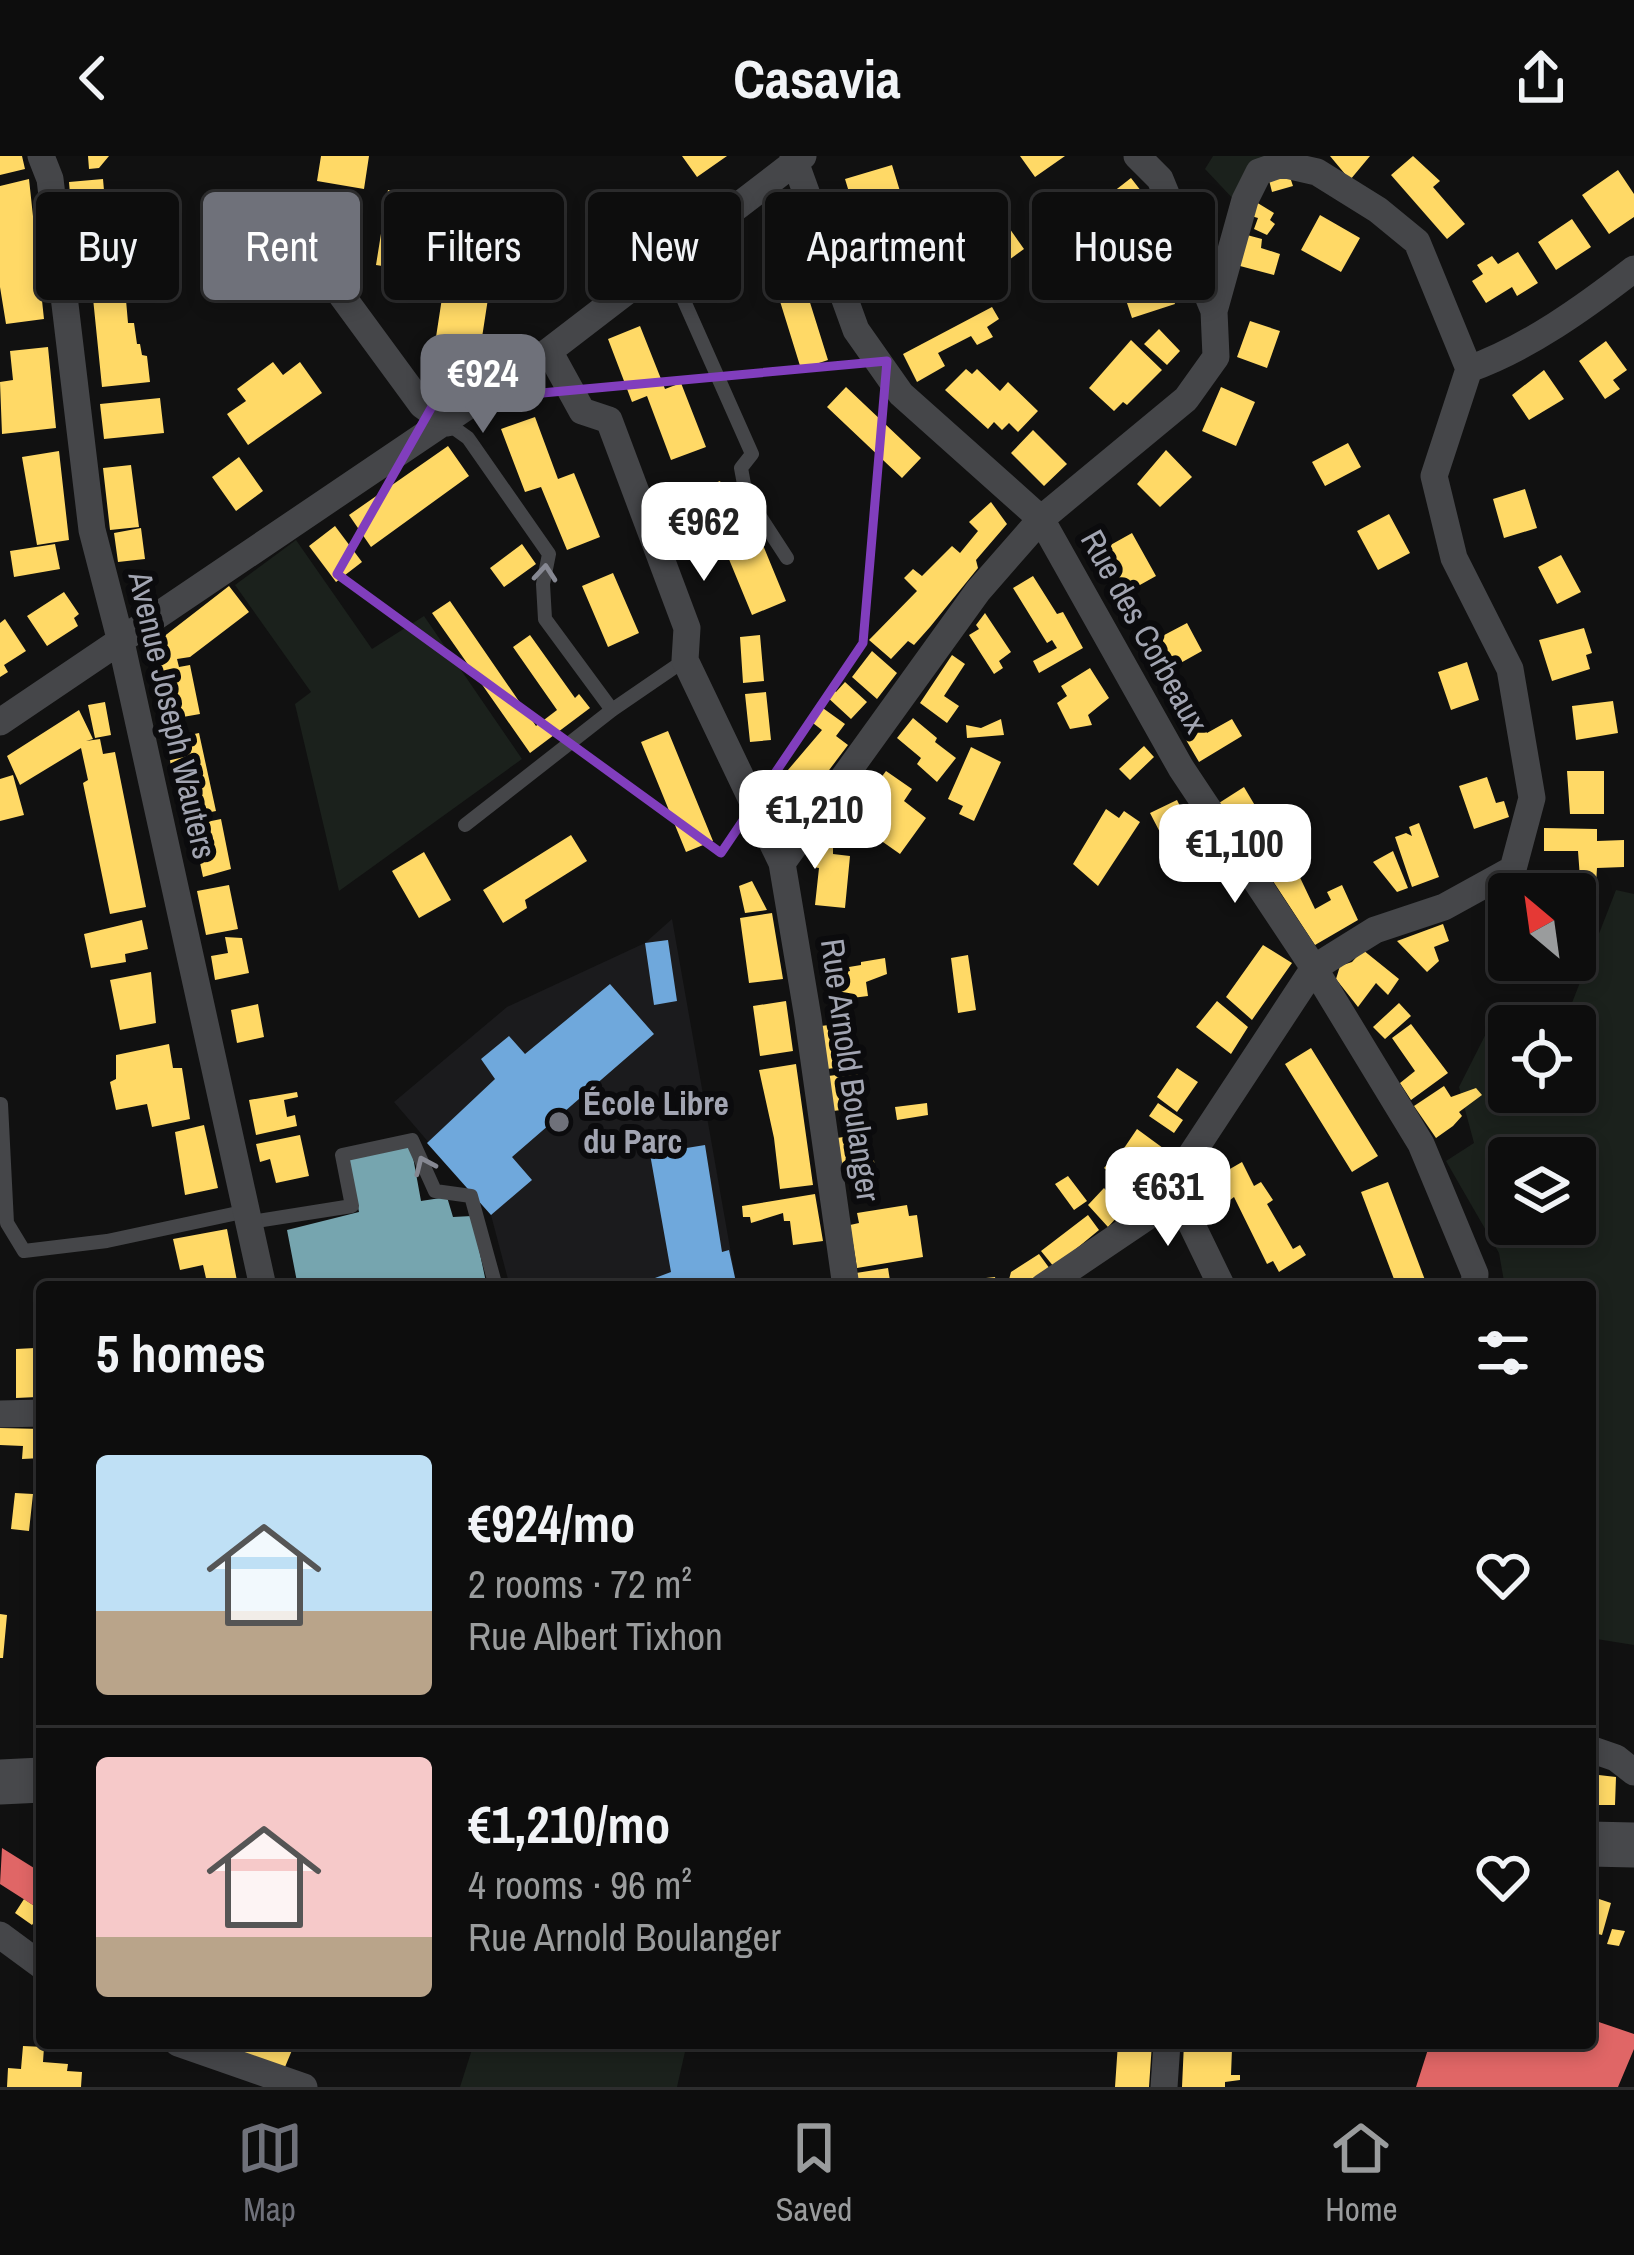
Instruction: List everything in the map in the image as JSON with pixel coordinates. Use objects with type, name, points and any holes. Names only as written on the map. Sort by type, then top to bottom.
[{"type":"main road","points":[[0,1782],[36,1780]]},
{"type":"main road","points":[[1596,1844],[1634,1845]]},
{"type":"street","name":"Avenue Joseph Wauters","points":[[41,156],[50,179],[92,530],[262,1281]]},
{"type":"street","points":[[1137,156],[1160,179],[1214,311]]},
{"type":"street","points":[[741,201],[797,158]]},
{"type":"street","name":"Rue des Corbeaux","points":[[797,158],[856,329],[901,394],[1041,519],[1181,768],[1314,968],[1421,1144],[1474,1281]]},
{"type":"street","points":[[782,863],[978,590],[1041,519],[1186,399],[1216,357],[1214,311],[1245,200],[1259,172],[1282,164],[1317,172],[1378,210],[1417,242],[1469,369],[1434,476],[1454,558],[1510,669],[1532,798],[1513,868],[1444,907],[1376,930],[1314,968],[1145,1218],[1051,1281]]},
{"type":"street","points":[[1469,369],[1529,339],[1634,269]]},
{"type":"street","points":[[345,300],[422,406],[447,423]]},
{"type":"street","points":[[0,722],[447,423],[613,300]]},
{"type":"street","name":"Rue Arnold Boulanger","points":[[549,351],[582,410],[609,420],[687,628],[685,660],[782,863],[845,1281]]},
{"type":"street","points":[[1172,1184],[1219,1281]]},
{"type":"street","points":[[0,1414],[36,1413]]},
{"type":"street","points":[[1596,1751],[1634,1772]]},
{"type":"street","points":[[0,1935],[36,1962]]},
{"type":"street","points":[[195,2049],[304,2087]]},
{"type":"street","points":[[1165,2087],[1167,2049]]},
{"type":"lane","points":[[683,300],[752,454],[741,468],[746,495],[787,558]]},
{"type":"lane","points":[[447,423],[468,438],[548,554],[544,619],[612,710]]},
{"type":"lane","points":[[465,825],[612,710],[685,660]]},
{"type":"lane","points":[[1,1104],[7,1222],[24,1251],[250,1216],[352,1206],[341,1155],[412,1140],[435,1191],[471,1196],[494,1281]]},
{"type":"highlighted area","points":[[887,361],[863,643],[721,853],[337,574],[434,403]]},
{"type":"shaded area","points":[[1213,156],[1275,156],[1237,203],[1205,169]]},
{"type":"shaded area","points":[[296,540],[372,649],[424,616],[522,759],[339,891],[295,704],[311,692],[235,585]]},
{"type":"shaded area","points":[[1616,890],[1634,894],[1634,1645],[1596,1639],[1596,1281],[1504,1281],[1494,1245],[1596,1245],[1596,1137],[1488,1137],[1488,1234],[1446,1161],[1474,1143],[1459,1087],[1488,1030],[1488,1113],[1596,1113],[1596,1005],[1571,1005],[1581,981],[1596,981],[1596,941]]},
{"type":"shaded area","name":"École Libre du Parc","points":[[672,919],[736,1281],[508,1281],[491,1215],[394,1102],[507,1007],[645,943]]},
{"type":"shaded area","points":[[472,2049],[686,2049],[677,2087],[460,2087]]},
{"type":"building: Homes","points":[[0,156],[22,156],[25,169],[0,175]]},
{"type":"building: Homes","points":[[88,156],[109,156],[99,168],[89,169]]},
{"type":"building: Homes","points":[[321,156],[369,156],[364,189],[317,181]]},
{"type":"building: Homes","points":[[682,156],[727,156],[697,177]]},
{"type":"building: Homes","points":[[1020,156],[1065,156],[1035,177]]},
{"type":"building: Homes","points":[[1330,156],[1370,156],[1350,180]]},
{"type":"building: Homes","points":[[1413,156],[1440,181],[1433,187],[1465,224],[1447,239],[1391,175]]},
{"type":"building: Homes","points":[[892,165],[900,192],[849,192],[845,179]]},
{"type":"building: Homes","points":[[1618,170],[1634,194],[1634,217],[1609,234],[1582,195]]},
{"type":"building: Homes","points":[[1289,174],[1293,186],[1272,192],[1269,180]]},
{"type":"building: Homes","points":[[1131,178],[1142,192],[1113,192]]},
{"type":"building: Homes","points":[[29,179],[36,300],[42,300],[44,319],[6,324],[0,287],[0,186]]},
{"type":"building: Homes","points":[[103,179],[104,192],[70,192],[69,182]]},
{"type":"building: Homes","points":[[1256,202],[1274,213],[1270,220],[1275,224],[1267,235],[1254,229],[1258,218],[1251,216]]},
{"type":"building: Homes","points":[[384,215],[384,266],[376,265]]},
{"type":"building: Homes","points":[[1320,215],[1360,238],[1341,272],[1301,250]]},
{"type":"building: Homes","points":[[1572,219],[1591,247],[1556,270],[1538,242]]},
{"type":"building: Homes","points":[[1008,226],[1024,249],[1008,261]]},
{"type":"building: Homes","points":[[1247,235],[1262,239],[1261,248],[1280,254],[1274,275],[1240,266]]},
{"type":"building: Homes","points":[[1518,252],[1538,283],[1517,296],[1512,287],[1486,303],[1472,281],[1483,274],[1477,265],[1492,256],[1498,264]]},
{"type":"building: Homes","points":[[93,300],[126,300],[128,323],[134,323],[137,344],[147,356],[150,382],[102,387]]},
{"type":"building: Homes","points":[[442,300],[488,300],[479,357],[434,350]]},
{"type":"building: Homes","points":[[780,300],[809,300],[828,360],[801,369]]},
{"type":"building: Homes","points":[[1126,300],[1174,300],[1175,304],[1132,318]]},
{"type":"building: Homes","points":[[992,307],[999,319],[987,327],[993,337],[977,345],[971,336],[938,353],[945,366],[917,382],[903,354]]},
{"type":"building: Homes","points":[[1250,321],[1280,331],[1267,368],[1237,357]]},
{"type":"building: Homes","points":[[640,326],[665,389],[681,383],[706,447],[671,460],[647,396],[632,402],[608,339]]},
{"type":"building: Homes","points":[[1159,329],[1180,351],[1167,365],[1144,344]]},
{"type":"building: Homes","points":[[1131,340],[1162,370],[1127,405],[1123,402],[1114,411],[1089,388]]},
{"type":"building: Homes","points":[[1606,341],[1627,370],[1613,380],[1620,389],[1605,399],[1579,361]]},
{"type":"building: Homes","points":[[48,347],[56,428],[2,434],[0,382],[13,380],[10,351]]},
{"type":"building: Homes","points":[[273,362],[283,375],[300,362],[322,393],[248,445],[227,414],[246,401],[237,389]]},
{"type":"building: Homes","points":[[966,369],[972,374],[977,369],[1000,391],[1008,382],[1038,411],[1018,432],[1009,423],[1002,430],[994,422],[988,429],[945,390]]},
{"type":"building: Homes","points":[[1544,370],[1564,399],[1529,420],[1512,395]]},
{"type":"building: Homes","points":[[846,387],[921,458],[902,478],[827,407]]},
{"type":"building: Homes","points":[[1221,387],[1255,402],[1236,446],[1202,431]]},
{"type":"building: Homes","points":[[160,398],[164,433],[104,439],[100,404]]},
{"type":"building: Homes","points":[[535,417],[558,479],[574,473],[600,537],[567,550],[541,487],[525,492],[501,429]]},
{"type":"building: Homes","points":[[1033,430],[1067,464],[1044,486],[1011,453]]},
{"type":"building: Homes","points":[[1348,443],[1361,467],[1325,486],[1312,462]]},
{"type":"building: Homes","points":[[448,446],[469,476],[371,547],[349,515]]},
{"type":"building: Homes","points":[[1166,450],[1192,477],[1160,507],[1137,484]]},
{"type":"building: Homes","points":[[59,451],[69,540],[37,545],[22,457]]},
{"type":"building: Homes","points":[[239,457],[263,491],[236,511],[212,477]]},
{"type":"building: Homes","points":[[131,465],[139,527],[110,530],[103,468]]},
{"type":"building: Homes","points":[[720,481],[745,544],[760,538],[786,601],[752,615],[726,552],[711,558],[686,494]]},
{"type":"building: Homes","points":[[1525,489],[1537,528],[1504,538],[1493,499]]},
{"type":"building: Homes","points":[[991,502],[1007,524],[930,627],[914,645],[908,641],[891,659],[869,640],[917,591],[904,578],[913,569],[922,576],[952,546],[960,553],[978,531],[969,522]]},
{"type":"building: Homes","points":[[1389,514],[1410,553],[1378,570],[1357,531]]},
{"type":"building: Homes","points":[[335,526],[362,562],[336,582],[309,546]]},
{"type":"building: Homes","points":[[141,528],[145,559],[118,562],[114,533]]},
{"type":"building: Homes","points":[[1132,533],[1156,576],[1122,595],[1098,552]]},
{"type":"building: Homes","points":[[55,544],[60,569],[14,577],[10,551]]},
{"type":"building: Homes","points":[[522,544],[536,564],[504,587],[490,568]]},
{"type":"building: Homes","points":[[1561,555],[1581,592],[1557,604],[1538,567]]},
{"type":"building: Homes","points":[[613,573],[639,633],[608,647],[582,586]]},
{"type":"building: Homes","points":[[1033,576],[1057,614],[1063,612],[1083,648],[1039,673],[1033,661],[1057,648],[1052,640],[1047,643],[1013,588]]},
{"type":"building: Homes","points":[[229,586],[249,612],[190,657],[177,659],[179,667],[190,665],[200,714],[160,721],[149,648]]},
{"type":"building: Homes","points":[[64,592],[79,614],[74,618],[78,626],[47,646],[27,616]]},
{"type":"building: Homes","points":[[450,601],[536,726],[557,710],[513,647],[530,635],[575,698],[579,694],[590,708],[530,753],[432,613]]},
{"type":"building: Homes","points":[[985,613],[1011,652],[999,661],[1003,668],[994,674],[969,635],[979,629],[976,625]]},
{"type":"building: Homes","points":[[5,619],[26,651],[4,665],[8,672],[0,677],[0,623]]},
{"type":"building: Homes","points":[[1187,623],[1202,651],[1168,670],[1151,642]]},
{"type":"building: Homes","points":[[1584,628],[1592,653],[1586,655],[1590,669],[1552,681],[1539,640]]},
{"type":"building: Homes","points":[[760,635],[764,681],[743,683],[740,637]]},
{"type":"building: Homes","points":[[872,651],[897,673],[877,699],[852,677]]},
{"type":"building: Homes","points":[[952,655],[965,664],[944,696],[959,706],[947,723],[920,703]]},
{"type":"building: Homes","points":[[1467,662],[1479,700],[1451,710],[1438,672]]},
{"type":"building: Homes","points":[[1090,668],[1109,698],[1088,715],[1092,725],[1070,729],[1057,703],[1067,696],[1061,686]]},
{"type":"building: Homes","points":[[845,682],[867,702],[851,719],[825,695]]},
{"type":"building: Homes","points":[[766,692],[771,740],[750,742],[745,694]]},
{"type":"building: Homes","points":[[1613,701],[1618,733],[1576,740],[1572,706]]},
{"type":"building: Homes","points":[[105,702],[111,735],[95,738],[88,705]]},
{"type":"building: Homes","points":[[820,706],[845,724],[836,736],[848,745],[808,798],[782,777],[822,730],[809,720]]},
{"type":"building: Homes","points":[[79,710],[93,739],[86,741],[100,739],[103,754],[115,752],[146,907],[110,914],[83,783],[88,780],[81,748],[20,785],[7,756]]},
{"type":"building: Homes","points":[[913,718],[956,758],[937,782],[917,764],[921,758],[897,738]]},
{"type":"building: Homes","points":[[1001,719],[1004,735],[967,738],[966,725],[981,728]]},
{"type":"building: Homes","points":[[1232,719],[1242,736],[1199,762],[1182,733],[1201,722],[1207,733]]},
{"type":"building: Homes","points":[[668,731],[713,841],[686,852],[641,742]]},
{"type":"building: Homes","points":[[199,733],[216,811],[181,818],[166,740]]},
{"type":"building: Homes","points":[[1144,746],[1154,757],[1130,780],[1119,769]]},
{"type":"building: Homes","points":[[971,747],[1001,762],[974,821],[959,814],[963,806],[948,799]]},
{"type":"building: Homes","points":[[886,771],[912,789],[904,801],[926,818],[900,854],[863,828],[880,804],[868,795]]},
{"type":"building: Homes","points":[[1567,771],[1604,771],[1604,814],[1570,814]]},
{"type":"building: Homes","points":[[13,775],[24,815],[0,821],[0,779]]},
{"type":"building: Homes","points":[[1487,777],[1496,803],[1504,801],[1509,817],[1474,829],[1459,786]]},
{"type":"building: Homes","points":[[1244,787],[1263,819],[1243,841],[1219,803]]},
{"type":"building: Homes","points":[[1177,800],[1191,829],[1165,842],[1150,813]]},
{"type":"building: Homes","points":[[1106,809],[1119,818],[1124,811],[1140,822],[1098,886],[1073,864]]},
{"type":"building: Homes","points":[[221,819],[231,869],[203,877],[192,825]]},
{"type":"building: Homes","points":[[1419,823],[1439,877],[1412,887],[1395,837],[1412,836],[1409,827]]},
{"type":"building: Homes","points":[[1544,828],[1597,829],[1597,841],[1624,840],[1624,867],[1597,868],[1596,884],[1596,873],[1580,873],[1578,851],[1544,851]]},
{"type":"building: Homes","points":[[1270,834],[1284,844],[1315,909],[1331,900],[1327,892],[1342,885],[1358,920],[1315,945],[1265,869],[1252,860]]},
{"type":"building: Homes","points":[[571,835],[587,861],[525,900],[527,908],[503,923],[483,890]]},
{"type":"building: Homes","points":[[815,845],[850,856],[845,908],[815,905],[819,868],[813,867]]},
{"type":"building: Homes","points":[[1393,851],[1408,888],[1397,892],[1373,862]]},
{"type":"building: Homes","points":[[424,852],[451,900],[419,918],[392,871]]},
{"type":"building: Homes","points":[[752,881],[767,910],[745,913],[739,886]]},
{"type":"building: Homes","points":[[229,885],[238,929],[206,935],[197,891]]},
{"type":"building: Homes","points":[[772,913],[783,979],[749,983],[740,918]]},
{"type":"building: Homes","points":[[142,920],[148,949],[125,954],[126,962],[91,968],[84,934]]},
{"type":"building: Homes","points":[[1443,924],[1449,941],[1434,947],[1439,961],[1427,972],[1397,941]]},
{"type":"building: Homes","points":[[225,937],[242,938],[249,973],[215,980],[211,956],[228,953]]},
{"type":"building: Homes","points":[[1263,945],[1292,963],[1252,1020],[1226,997]]},
{"type":"building: Homes","points":[[1363,950],[1399,979],[1388,995],[1376,983],[1358,1007],[1336,979],[1340,966]]},
{"type":"building: Homes","points":[[968,955],[976,1010],[958,1013],[951,958]]},
{"type":"building: Homes","points":[[885,958],[887,974],[866,982],[868,996],[828,1001],[827,975]]},
{"type":"building: Homes","points":[[151,972],[156,1023],[120,1030],[110,980]]},
{"type":"building: Homes","points":[[786,1001],[793,1051],[760,1056],[753,1006]]},
{"type":"building: Homes","points":[[1217,1001],[1248,1027],[1231,1054],[1196,1027]]},
{"type":"building: Homes","points":[[1399,1003],[1411,1016],[1385,1039],[1373,1027]]},
{"type":"building: Homes","points":[[258,1004],[264,1037],[237,1043],[231,1010]]},
{"type":"building: Homes","points":[[852,1022],[857,1065],[827,1069],[821,1026]]},
{"type":"building: Homes","points":[[1411,1024],[1448,1073],[1411,1100],[1400,1083],[1415,1071],[1392,1038]]},
{"type":"building: Homes","points":[[169,1044],[173,1068],[182,1068],[190,1119],[152,1127],[147,1104],[116,1110],[110,1082],[116,1079],[116,1055]]},
{"type":"building: Homes","points":[[1311,1048],[1378,1156],[1352,1172],[1285,1064]]},
{"type":"building: Homes","points":[[796,1064],[813,1185],[780,1189],[759,1070]]},
{"type":"building: Homes","points":[[1177,1068],[1198,1082],[1177,1112],[1157,1097]]},
{"type":"building: Homes","points":[[860,1072],[865,1107],[833,1111],[828,1076]]},
{"type":"building: Homes","points":[[1444,1086],[1451,1097],[1476,1088],[1482,1095],[1436,1138],[1414,1106]]},
{"type":"building: Homes","points":[[297,1092],[298,1097],[284,1100],[287,1117],[295,1115],[297,1126],[256,1135],[249,1100]]},
{"type":"building: Homes","points":[[927,1103],[928,1115],[897,1120],[895,1107]]},
{"type":"building: Homes","points":[[1158,1103],[1183,1120],[1174,1133],[1149,1116]]},
{"type":"building: Homes","points":[[204,1125],[218,1188],[185,1195],[175,1132]]},
{"type":"building: Homes","points":[[1137,1129],[1167,1151],[1146,1185],[1108,1227],[1088,1205],[1104,1188],[1114,1199],[1121,1190],[1104,1168],[1116,1160]]},
{"type":"building: Homes","points":[[869,1133],[876,1172],[843,1176],[837,1138]]},
{"type":"building: Homes","points":[[300,1135],[309,1176],[276,1183],[270,1159],[260,1162],[256,1144]]},
{"type":"building: Homes","points":[[1242,1162],[1254,1186],[1261,1182],[1273,1200],[1267,1204],[1293,1249],[1300,1245],[1306,1255],[1279,1272],[1273,1261],[1267,1264],[1234,1197],[1230,1200],[1216,1177]]},
{"type":"building: Homes","points":[[1068,1176],[1087,1201],[1074,1210],[1055,1184]]},
{"type":"building: Homes","points":[[1388,1182],[1425,1280],[1395,1281],[1361,1192]]},
{"type":"building: Homes","points":[[815,1194],[823,1241],[793,1245],[790,1221],[784,1221],[783,1213],[751,1223],[750,1217],[743,1217],[742,1206]]},
{"type":"building: Homes","points":[[907,1205],[909,1216],[917,1215],[923,1257],[857,1268],[850,1225],[859,1223],[857,1213]]},
{"type":"building: Homes","points":[[1088,1215],[1099,1230],[1054,1267],[1041,1251]]},
{"type":"building: Homes","points":[[227,1229],[237,1281],[207,1281],[203,1265],[180,1270],[173,1239]]},
{"type":"building: Homes","points":[[1039,1254],[1050,1269],[1033,1281],[1009,1281],[1011,1272]]},
{"type":"building: Homes","points":[[888,1268],[890,1281],[857,1281],[856,1273]]},
{"type":"building: Homes","points":[[35,1348],[36,1397],[16,1398],[16,1349]]},
{"type":"building: Homes","points":[[0,1428],[36,1429],[36,1458],[22,1459],[23,1446],[0,1445]]},
{"type":"building: Homes","points":[[15,1493],[33,1494],[29,1531],[11,1529]]},
{"type":"building: Homes","points":[[0,1614],[7,1615],[3,1658],[0,1658]]},
{"type":"building: Homes","points":[[1596,1775],[1616,1777],[1615,1805],[1596,1805]]},
{"type":"building: Homes","points":[[1596,1898],[1611,1903],[1602,1935],[1596,1934]]},
{"type":"building: Homes","points":[[24,1899],[36,1907],[36,1919],[32,1925],[15,1913]]},
{"type":"building: Homes","points":[[1612,1929],[1625,1931],[1619,1946],[1607,1944]]},
{"type":"building: Homes","points":[[23,2046],[36,2047],[44,2049],[43,2062],[68,2064],[67,2071],[82,2072],[81,2087],[7,2087],[8,2068],[21,2069]]},
{"type":"building: Homes","points":[[232,2049],[292,2049],[285,2067]]},
{"type":"building: Homes","points":[[1118,2049],[1152,2049],[1149,2087],[1115,2087]]},
{"type":"building: Homes","points":[[1184,2049],[1232,2049],[1231,2075],[1240,2075],[1240,2080],[1225,2082],[1225,2087],[1182,2087]]},
{"type":"building: Shops","points":[[2,1848],[36,1869],[36,1907],[0,1884]]},
{"type":"building: Shops","points":[[1596,2021],[1634,2034],[1634,2049],[1618,2087],[1416,2087],[1428,2049],[1596,2049]]},
{"type":"building: Schools","points":[[668,940],[677,1001],[654,1005],[645,943]]},
{"type":"building: Schools","points":[[610,984],[654,1034],[512,1157],[532,1180],[491,1215],[427,1143],[495,1079],[481,1059],[509,1036],[525,1054]]},
{"type":"building: Schools","points":[[705,1145],[722,1252],[729,1250],[736,1281],[647,1281],[671,1272],[650,1154]]},
{"type":"building: Public","points":[[411,1146],[421,1201],[447,1197],[453,1217],[472,1216],[486,1281],[297,1281],[287,1230],[359,1212],[349,1158]]},
{"type":"place","name":"École Libre du Parc","points":[[559,1122]]}]
